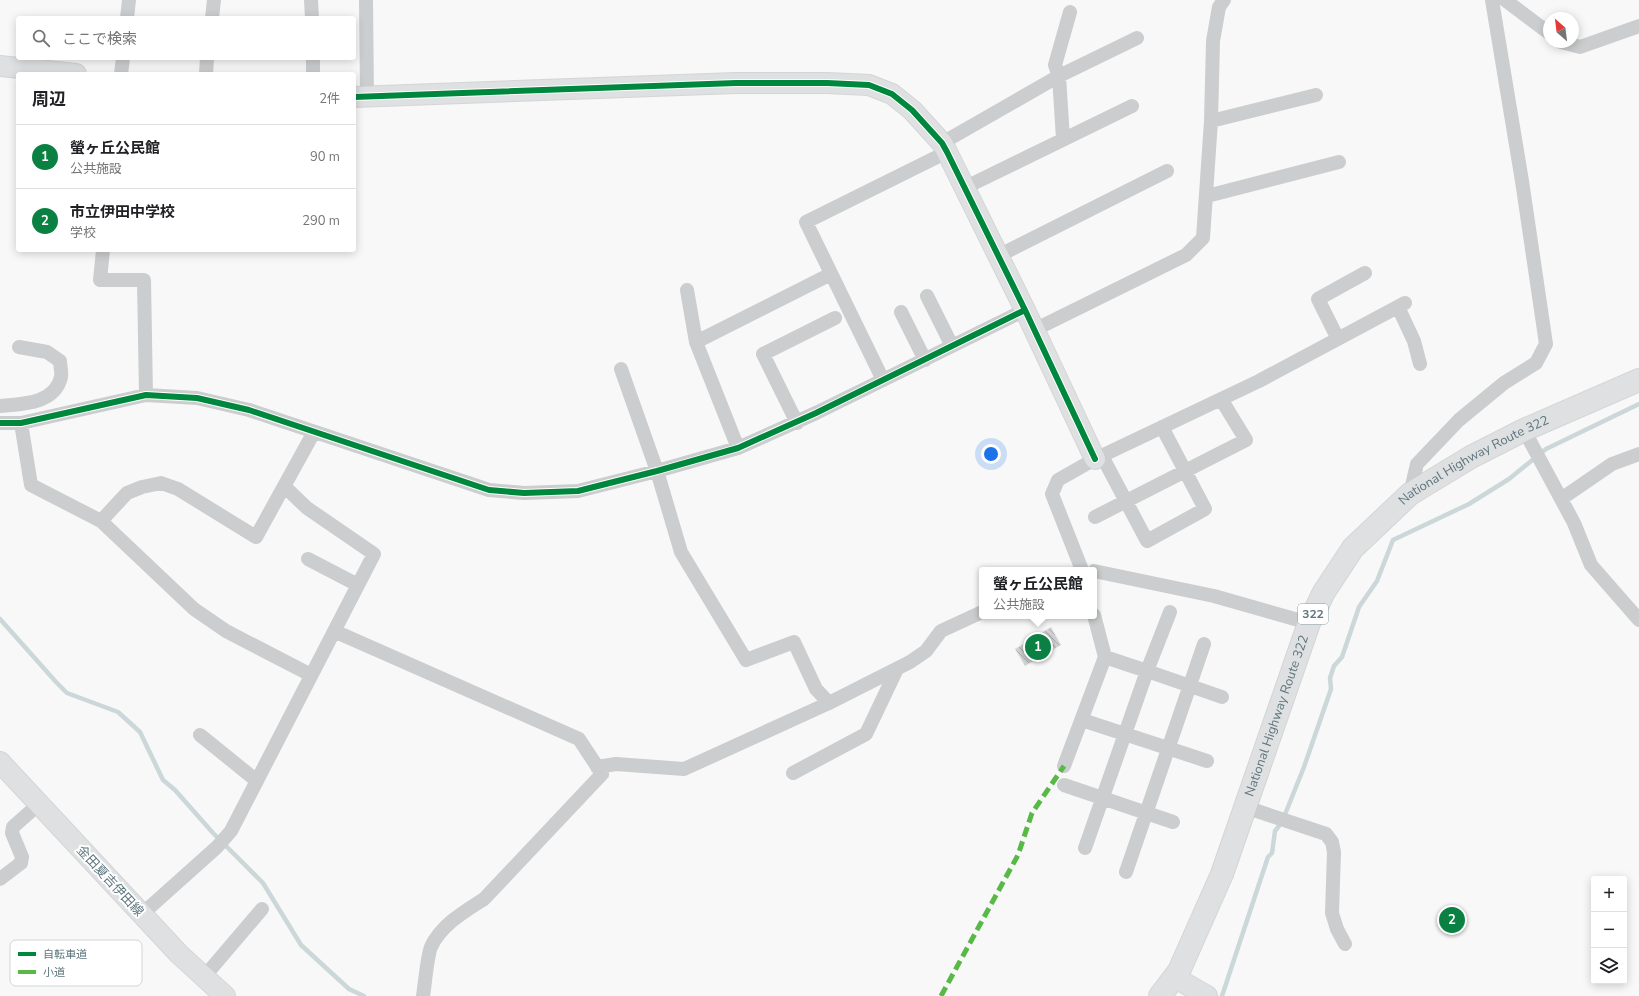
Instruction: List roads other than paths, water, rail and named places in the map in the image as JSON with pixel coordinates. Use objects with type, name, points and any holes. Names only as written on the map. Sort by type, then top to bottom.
[{"type":"highway","name":"National Highway Route 322","points":[[1160,996],[1179,970],[1222,874],[1309,623],[1324,592],[1353,548],[1410,494],[1471,457],[1529,438],[1639,380]]},
{"type":"street","points":[[127,16],[129,0]]},
{"type":"street","points":[[212,16],[214,0]]},
{"type":"street","points":[[311,0],[312,16]]},
{"type":"street","points":[[366,0],[361,97],[736,84],[827,83],[869,85],[892,94],[912,110],[945,148],[1098,457],[1126,501],[1147,541],[1205,509],[1162,427]]},
{"type":"street","points":[[1034,330],[1186,255],[1203,238],[1211,121],[1213,41],[1218,7],[1224,0]]},
{"type":"street","points":[[1410,494],[1417,464],[1459,420],[1504,383],[1536,363],[1546,344],[1522,181],[1492,0]]},
{"type":"street","points":[[1505,0],[1543,28]]},
{"type":"street","points":[[1063,139],[1058,76],[1055,65],[1070,12]]},
{"type":"street","points":[[1579,47],[1639,26]]},
{"type":"street","points":[[883,380],[806,222],[945,148],[1058,76],[1137,38]]},
{"type":"street","points":[[121,72],[123,60]]},
{"type":"street","points":[[206,72],[208,60]]},
{"type":"street","points":[[313,60],[314,72]]},
{"type":"street","points":[[0,66],[57,72]]},
{"type":"street","points":[[1211,121],[1316,95]]},
{"type":"street","points":[[964,188],[1132,106]]},
{"type":"street","points":[[1207,196],[1339,162]]},
{"type":"street","points":[[998,256],[1167,171]]},
{"type":"street","points":[[103,252],[100,280],[144,280],[146,395]]},
{"type":"street","points":[[1338,339],[1318,299],[1365,273]]},
{"type":"street","points":[[696,342],[831,274]]},
{"type":"street","points":[[687,290],[696,342],[738,448]]},
{"type":"street","points":[[927,296],[952,346]]},
{"type":"street","points":[[1084,567],[1052,494],[1058,480],[1098,457],[1259,381],[1401,305],[1414,341],[1420,364]]},
{"type":"street","points":[[0,423],[21,423],[146,395],[197,398],[249,410],[489,490],[524,493],[578,491],[738,448],[797,423],[1025,310]]},
{"type":"street","points":[[900,312],[925,360]]},
{"type":"street","points":[[797,423],[763,354],[834,318]]},
{"type":"street","points":[[0,406],[34,403],[55,391],[61,376],[60,361],[47,352],[19,347]]},
{"type":"street","points":[[621,369],[657,471],[681,552],[746,660],[794,642],[816,689],[829,703]]},
{"type":"street","points":[[1095,517],[1246,440],[1221,399]]},
{"type":"street","points":[[21,423],[31,485],[101,521],[194,609],[226,631],[311,675]]},
{"type":"street","points":[[101,521],[127,493],[142,487],[161,483],[178,489],[256,537],[314,432]]},
{"type":"street","points":[[1529,438],[1574,523],[1591,565],[1639,620]]},
{"type":"street","points":[[1561,499],[1612,464],[1639,454]]},
{"type":"street","points":[[141,915],[217,847],[231,831],[374,554],[307,508],[284,486]]},
{"type":"street","points":[[308,559],[358,585]]},
{"type":"street","points":[[1097,572],[1214,596],[1309,623]]},
{"type":"street","points":[[1085,848],[1147,671],[1170,612]]},
{"type":"street","points":[[597,767],[616,764],[684,769],[829,703],[898,669],[926,651],[941,631],[979,613]]},
{"type":"street","points":[[1064,766],[1105,657],[1095,619]]},
{"type":"street","points":[[334,631],[579,739],[602,774],[484,899],[465,911],[442,930],[431,947],[423,996]]},
{"type":"street","points":[[1126,872],[1204,644]]},
{"type":"street","points":[[1105,657],[1222,697]]},
{"type":"street","points":[[793,773],[866,734],[898,669]]},
{"type":"street","points":[[1082,720],[1126,733],[1208,761]]},
{"type":"street","points":[[200,735],[257,781]]},
{"type":"street","name":"金田夏吉伊田線","points":[[0,762],[141,915],[179,954],[226,996]]},
{"type":"street","points":[[1064,785],[1174,822]]},
{"type":"street","points":[[0,879],[21,863],[22,857],[12,833],[13,827],[39,804]]},
{"type":"street","points":[[1245,807],[1326,834],[1332,842],[1334,852],[1332,913],[1337,929],[1345,944]]},
{"type":"street","points":[[204,977],[262,909]]},
{"type":"street","points":[[1174,976],[1207,996]]},
{"type":"waterway","points":[[1222,996],[1268,857],[1272,853],[1275,831],[1282,822],[1304,767],[1331,689],[1330,678],[1334,666],[1342,657],[1359,607],[1377,581],[1393,540],[1469,504],[1509,479],[1546,449],[1639,404]]},
{"type":"waterway","points":[[0,619],[67,693],[118,712],[140,732],[163,780],[175,790],[213,833],[263,883],[301,945],[349,989],[364,996]]},
{"type":"place","name":"螢ヶ丘公民館","points":[[1038,647]]},
{"type":"place","name":"市立伊田中学校","points":[[1452,920]]}]
